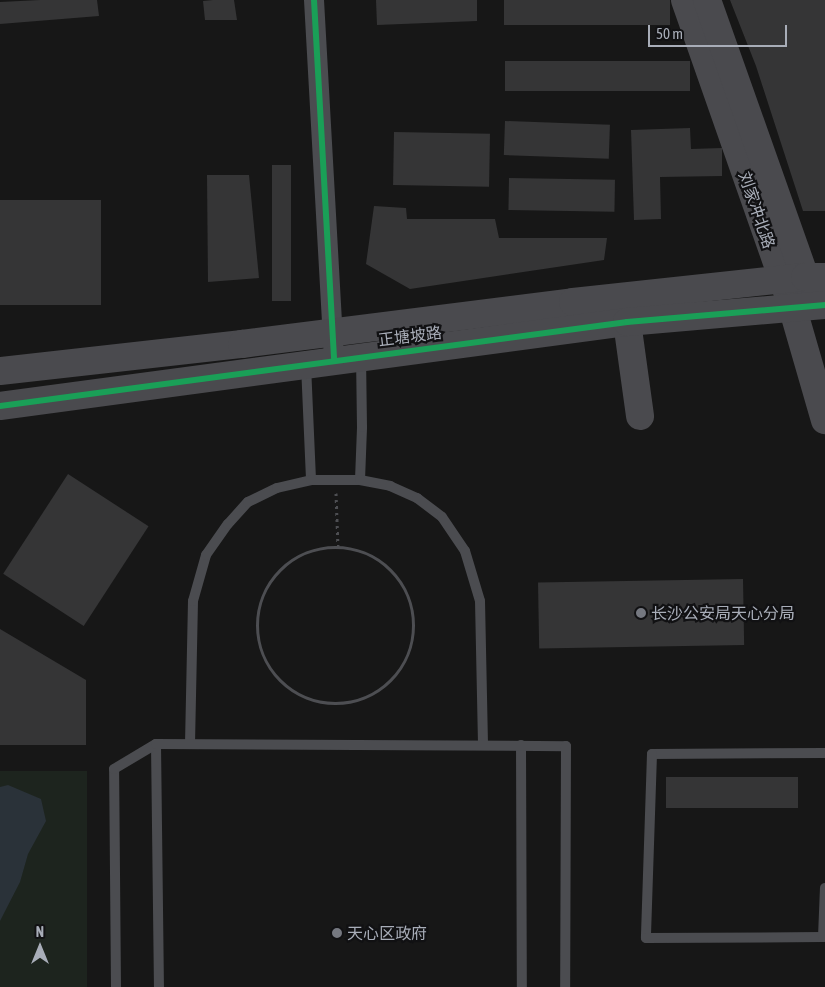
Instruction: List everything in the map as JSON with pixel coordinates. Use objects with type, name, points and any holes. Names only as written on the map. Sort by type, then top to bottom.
[{"type":"street","points":[[314,0],[334,360]]},
{"type":"street","name":"刘家冲北路","points":[[685,0],[804,278],[823,311]]},
{"type":"street","name":"刘家冲北路","points":[[706,0],[804,278],[792,306],[825,420]]},
{"type":"street","name":"正塘坡路","points":[[0,372],[573,302],[804,278]]},
{"type":"street","name":"正塘坡路","points":[[0,406],[360,356],[627,322],[792,306],[823,311]]},
{"type":"street","points":[[627,322],[640,416]]},
{"type":"lane","points":[[360,356],[362,427],[360,480]]},
{"type":"lane","points":[[306,364],[311,480]]},
{"type":"lane","points":[[190,744],[193,601],[206,555],[228,524],[248,502],[277,488],[311,480],[360,480],[390,486],[417,498],[442,517],[466,551],[480,601],[483,745]]},
{"type":"lane","points":[[156,744],[159,987]]},
{"type":"lane","points":[[116,987],[114,769],[156,744],[566,746],[565,987]]},
{"type":"lane","points":[[521,745],[522,987]]},
{"type":"lane","points":[[825,753],[652,754],[646,938],[823,937],[825,888]]},
{"type":"path","points":[[336,480],[338,547]]},
{"type":"path","points":[[338,547],[369,554],[390,568],[404,588],[413,611],[413,636],[406,660],[392,680],[372,695],[348,703],[324,703],[297,695],[276,678],[261,655],[255,628],[259,601],[272,577],[292,558],[318,548],[338,547]]},
{"type":"shaded area","points":[[0,771],[87,771],[87,987],[0,987]]},
{"type":"shaded area","points":[[8,785],[41,799],[46,821],[28,854],[20,882],[0,921],[0,787]]},
{"type":"building","points":[[97,0],[99,16],[0,24],[0,2]]},
{"type":"building","points":[[234,0],[237,20],[205,20],[203,1]]},
{"type":"building","points":[[376,0],[477,0],[477,21],[377,25]]},
{"type":"building","points":[[504,0],[670,0],[670,25],[504,25]]},
{"type":"building","points":[[730,0],[825,0],[825,211],[803,211],[756,66]]},
{"type":"building","points":[[505,61],[690,61],[690,91],[505,91]]},
{"type":"building","points":[[505,121],[610,125],[609,159],[504,155]]},
{"type":"building","points":[[690,128],[691,149],[722,148],[722,176],[660,177],[661,219],[634,220],[631,130]]},
{"type":"building","points":[[394,132],[490,134],[489,187],[393,185]]},
{"type":"building","points":[[272,165],[291,165],[291,301],[272,301]]},
{"type":"building","points":[[207,175],[249,175],[259,278],[208,282]]},
{"type":"building","points":[[509,178],[615,180],[614,212],[508,210]]},
{"type":"building","points":[[0,200],[101,200],[101,305],[0,305]]},
{"type":"building","points":[[374,206],[406,208],[407,219],[495,219],[499,238],[607,238],[604,260],[410,289],[366,264]]},
{"type":"building","points":[[68,474],[149,526],[84,626],[3,574]]},
{"type":"building","name":"长沙公安局天心分局","points":[[743,579],[744,645],[539,649],[538,583]]},
{"type":"building","points":[[0,629],[86,680],[86,745],[0,745]]},
{"type":"building","points":[[666,777],[798,777],[798,808],[666,808]]},
{"type":"cycle path","points":[[314,0],[334,360]]},
{"type":"cycle path","points":[[0,406],[627,322],[825,305]]},
{"type":"place","name":"长沙公安局天心分局","points":[[641,613]]},
{"type":"place","name":"天心区政府","points":[[337,933]]}]
